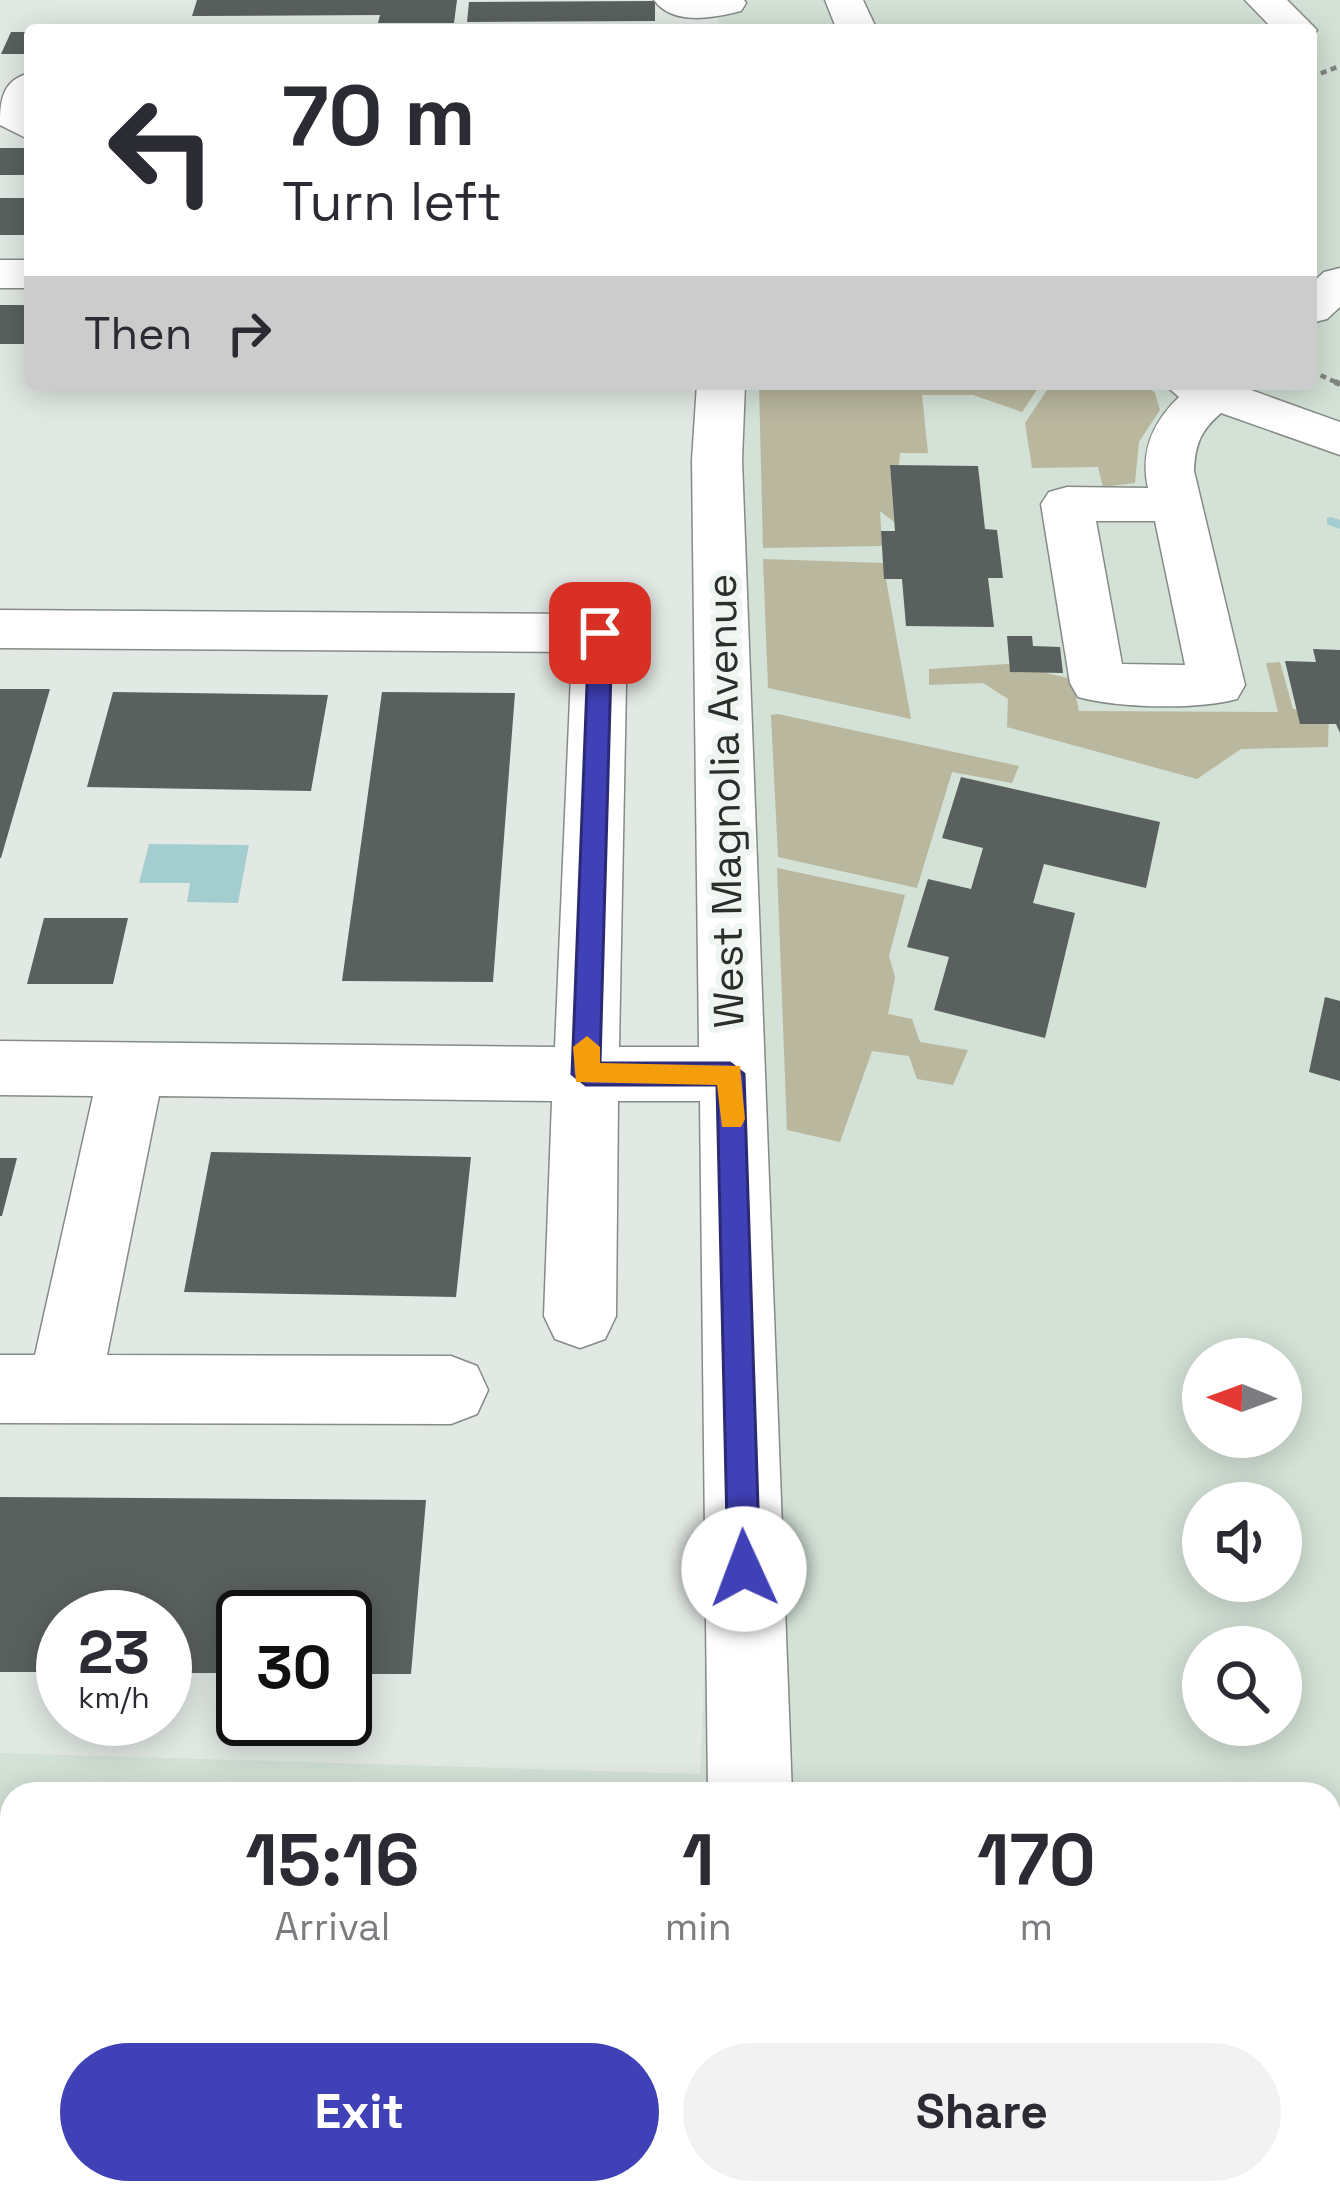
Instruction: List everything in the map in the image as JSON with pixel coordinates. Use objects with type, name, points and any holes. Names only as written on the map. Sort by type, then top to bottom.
[{"type":"street","points":[[673,0],[730,11]]},
{"type":"street","points":[[1264,0],[1290,24]]},
{"type":"street","points":[[24,93],[13,108],[24,124]]},
{"type":"street","points":[[1317,303],[1340,281]]},
{"type":"street","name":"West Magnolia Avenue","points":[[721,390],[717,460],[750,1782]]},
{"type":"street","points":[[1175,505],[1169,442],[1199,390]]},
{"type":"street","points":[[1203,390],[1328,435]]},
{"type":"street","points":[[1294,390],[1328,435]]},
{"type":"street","points":[[0,629],[600,633],[580,1316]]},
{"type":"street","points":[[0,1068],[730,1074]]},
{"type":"street","points":[[132,1070],[32,1389],[452,1390]]},
{"type":"shaded area","points":[[718,0],[1340,0],[1340,1782],[0,1782],[0,1753],[700,1774],[730,1074],[717,390],[1317,390],[1317,24],[718,24]]},
{"type":"shaded area","points":[[759,390],[1037,390],[1022,412],[973,395],[922,395],[928,453],[900,453],[899,466],[890,466],[894,522],[880,511],[882,546],[763,548]]},
{"type":"shaded area","points":[[1047,390],[1152,390],[1160,410],[1139,442],[1135,483],[1103,487],[1098,467],[1032,468],[1025,423]]},
{"type":"shaded area","points":[[763,559],[883,563],[911,719],[768,688]]},
{"type":"shaded area","points":[[1280,662],[1293,709],[1329,713],[1328,747],[1241,749],[1197,779],[1007,727],[1008,699],[983,683],[929,685],[929,669],[1007,664],[1072,679],[1079,711],[1278,712],[1266,663]]},
{"type":"shaded area","points":[[771,715],[1019,766],[1012,783],[952,772],[917,888],[778,857]]},
{"type":"shaded area","points":[[777,868],[905,895],[889,956],[895,977],[888,1014],[912,1019],[920,1042],[968,1050],[953,1085],[917,1079],[909,1056],[872,1051],[840,1142],[787,1130]]},
{"type":"water","points":[[149,844],[249,845],[238,903],[187,902],[190,883],[139,883]]},
{"type":"building","points":[[197,0],[457,0],[454,23],[378,23],[380,15],[192,16]]},
{"type":"building","points":[[655,1],[655,21],[467,22],[469,2]]},
{"type":"building","points":[[11,32],[24,32],[24,54],[1,54]]},
{"type":"building","points":[[0,148],[24,148],[24,175],[0,175]]},
{"type":"building","points":[[0,198],[24,198],[24,235],[0,235]]},
{"type":"building","points":[[0,305],[24,305],[24,344],[0,344]]},
{"type":"building","points":[[890,465],[978,466],[985,529],[997,530],[1003,578],[988,578],[994,627],[906,626],[902,579],[884,579],[881,531],[895,531]]},
{"type":"building","points":[[1007,636],[1032,636],[1033,646],[1060,647],[1063,673],[1010,672]]},
{"type":"building","points":[[1313,649],[1340,650],[1340,733],[1336,724],[1300,724],[1285,661],[1316,662]]},
{"type":"building","points":[[0,689],[50,689],[1,858],[0,858]]},
{"type":"building","points":[[113,692],[328,695],[311,791],[87,787]]},
{"type":"building","points":[[382,692],[515,693],[493,982],[342,981]]},
{"type":"building","points":[[961,777],[1160,822],[1146,888],[1044,864],[1033,903],[1075,913],[1045,1038],[934,1010],[949,957],[907,947],[928,879],[971,889],[983,848],[942,838]]},
{"type":"building","points":[[44,918],[128,918],[113,984],[27,984]]},
{"type":"building","points":[[1325,997],[1340,1001],[1340,1081],[1309,1072]]},
{"type":"building","points":[[211,1152],[471,1157],[456,1297],[184,1292]]},
{"type":"building","points":[[0,1158],[17,1158],[2,1216],[0,1216]]},
{"type":"building","points":[[0,1497],[426,1500],[411,1674],[372,1674],[372,1590],[216,1590],[216,1673],[192,1673],[192,1590],[36,1590],[36,1672],[0,1672]]},
{"type":"waterway","points":[[1331,521],[1340,525]]},
{"type":"slow traffic","points":[[587,1047],[586,1074],[730,1074],[731,1119]]},
{"type":"route","points":[[600,633],[586,1074],[730,1074],[744,1569]]}]
